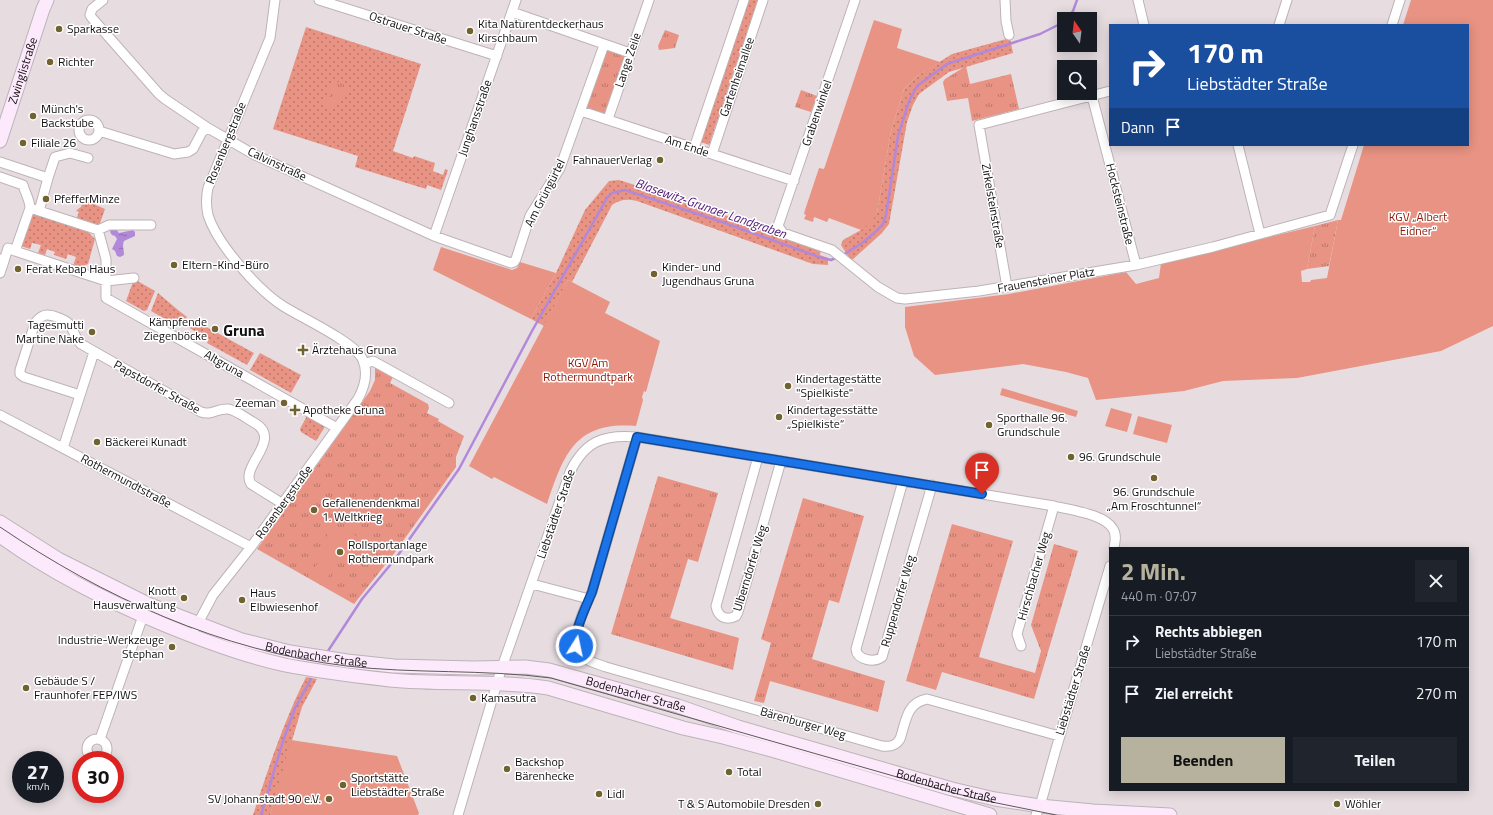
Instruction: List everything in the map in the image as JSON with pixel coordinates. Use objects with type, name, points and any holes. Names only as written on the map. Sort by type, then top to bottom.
[{"type":"street","name":"Zwinglistraße","points":[[0,141],[47,0]]},
{"type":"street","name":"Calvinstraße","points":[[103,0],[92,9],[90,15],[159,94],[166,99],[208,128],[256,155],[434,236]]},
{"type":"street","name":"Rosenbergstraße","points":[[195,630],[213,595],[251,548],[358,399],[363,389],[366,377],[364,364],[361,357],[344,342],[282,305],[268,295],[247,274],[216,233],[208,214],[206,196],[212,177],[270,38],[276,0]]},
{"type":"street","name":"Ostrauer Straße","points":[[319,0],[497,56]]},
{"type":"street","name":"Junghansstraße","points":[[434,236],[516,0]]},
{"type":"street","name":"Lange Zeile","points":[[608,120],[649,0]]},
{"type":"street","name":"Gartenheimallee","points":[[694,148],[744,0]]},
{"type":"street","name":"Gartenheimallee","points":[[712,154],[763,0]]},
{"type":"street","name":"Grabenwinkel","points":[[778,226],[855,0]]},
{"type":"street","points":[[1005,0],[1006,21],[1009,35]]},
{"type":"street","points":[[1138,0],[1144,24]]},
{"type":"street","points":[[1279,24],[1287,0]]},
{"type":"street","points":[[1392,24],[1400,0]]},
{"type":"street","points":[[512,12],[630,53]]},
{"type":"street","name":"Am Grüngürtel","points":[[434,236],[514,262],[533,210],[560,168],[604,45]]},
{"type":"street","points":[[1097,95],[1109,91]]},
{"type":"street","name":"Zirkelsteinstraße","points":[[1007,287],[979,125],[1076,100]]},
{"type":"street","name":"Hocksteinstraße","points":[[1093,100],[1136,265]]},
{"type":"street","name":"Am Ende","points":[[580,111],[794,181]]},
{"type":"street","points":[[99,131],[174,154],[188,152],[193,149],[202,132],[208,128]]},
{"type":"street","points":[[1238,146],[1260,234]]},
{"type":"street","name":"Frauensteiner Platz","points":[[778,226],[783,233],[832,250],[869,280],[897,298],[917,298],[1007,287],[1136,265],[1330,215],[1353,146]]},
{"type":"street","points":[[15,252],[48,178],[55,157],[70,153],[88,158]]},
{"type":"street","points":[[0,162],[48,178]]},
{"type":"street","points":[[22,170],[23,185],[34,209],[98,230],[109,225],[151,225]]},
{"type":"street","points":[[0,177],[23,185]]},
{"type":"street","name":"Altgruna","points":[[98,230],[106,259],[106,298],[337,428]]},
{"type":"street","points":[[0,273],[2,260],[8,248],[15,252],[106,281],[134,278]]},
{"type":"street","name":"Papstdorfer Straße","points":[[80,395],[24,377],[20,374],[35,323],[38,318],[47,315],[66,320],[71,326],[76,339],[81,344],[201,412],[206,414],[228,409],[257,424],[263,433],[264,442],[249,473],[249,481],[251,484],[283,504]]},
{"type":"street","points":[[63,448],[94,352]]},
{"type":"street","points":[[364,364],[374,361],[449,403]]},
{"type":"street","name":"Rothermundtstraße","points":[[0,415],[251,548]]},
{"type":"street","name":"Liebstädter Straße","points":[[458,815],[502,667],[570,472],[575,461],[589,446],[597,441],[614,436],[637,437],[1054,506],[1093,515],[1106,522],[1113,529],[1116,538],[1114,547]]},
{"type":"street","name":"Bärenburger Weg","points":[[637,437],[575,641],[576,646],[584,658],[590,662],[606,667],[882,746],[890,747],[898,743],[910,709],[919,700],[927,699],[1059,736]]},
{"type":"street","name":"Ulberndorfer Weg","points":[[758,457],[716,606],[720,616],[728,618],[736,616],[738,612],[781,461]]},
{"type":"street","name":"Ruppendorfer Weg","points":[[903,480],[856,649],[856,653],[859,656],[873,660],[882,657],[932,485]]},
{"type":"street","name":"Hirschbacher Weg","points":[[1020,646],[1017,634],[1054,506]]},
{"type":"street","name":"Bodenbacher Straße","points":[[0,522],[58,559],[148,604],[236,652],[285,665],[325,672],[392,680],[524,684],[548,688],[683,728],[723,736],[990,815]]},
{"type":"street","name":"Bodenbacher Straße","points":[[0,536],[32,558],[87,589],[143,616],[195,630],[290,652],[347,661],[394,666],[463,668],[525,667],[559,672],[678,706],[738,727],[945,787],[1038,810],[1170,815]]},
{"type":"street","name":"Liebstädter Straße","points":[[1038,810],[1109,569]]},
{"type":"street","points":[[532,584],[589,599]]},
{"type":"street","points":[[100,739],[143,616]]},
{"type":"green space","points":[[749,0],[758,0],[709,145],[701,142]]},
{"type":"green space","name":"KGV „Albert Eidner“","points":[[1411,0],[1493,0],[1493,326],[1441,351],[1297,378],[1223,381],[1184,391],[1096,400],[1088,378],[1066,372],[1023,364],[935,375],[914,356],[905,327],[905,307],[1009,294],[1126,272],[1136,284],[1159,278],[1161,263],[1315,226],[1307,269],[1301,271],[1302,282],[1310,282],[1311,280],[1327,278],[1338,220],[1341,220],[1364,146],[1469,146],[1469,24],[1403,24]]},
{"type":"green space","points":[[874,20],[902,29],[897,48],[940,62],[917,76],[904,89],[891,131],[877,213],[871,223],[861,230],[829,218],[827,222],[814,217],[813,222],[804,219],[806,215],[804,214],[805,210],[819,168],[824,169]]},
{"type":"green space","points":[[306,27],[421,64],[393,151],[413,158],[414,156],[435,163],[433,171],[443,175],[445,169],[448,170],[441,190],[427,185],[426,189],[355,167],[358,156],[273,129]]},
{"type":"green space","points":[[665,30],[679,35],[675,48],[659,50],[658,46]]},
{"type":"green space","points":[[1010,38],[1013,53],[949,72],[919,94],[907,122],[889,224],[882,233],[851,261],[841,245],[843,240],[861,230],[877,213],[891,131],[904,89],[917,76],[952,54]]},
{"type":"green space","points":[[609,50],[624,56],[625,60],[607,112],[601,115],[589,111],[586,108],[586,104],[606,52]]},
{"type":"green space","points":[[966,66],[970,84],[1011,74],[1019,109],[972,121],[968,98],[947,101],[943,82],[945,79]]},
{"type":"green space","points":[[338,82],[345,86],[347,92],[344,98],[337,101],[335,109],[330,108],[323,101],[330,96],[329,88]]},
{"type":"green space","points":[[801,90],[817,96],[811,112],[795,107]]},
{"type":"green space","points":[[619,180],[689,202],[821,250],[820,255],[828,258],[828,265],[813,264],[637,201],[624,200],[612,205],[572,282],[568,280],[544,326],[531,319],[556,273],[585,210],[609,181]]},
{"type":"green space","points":[[79,195],[85,200],[105,209],[99,226],[79,220],[77,217],[79,212],[76,211],[81,207],[82,202]]},
{"type":"green space","points":[[32,212],[85,229],[95,239],[88,264],[81,267],[73,266],[76,257],[68,254],[66,259],[54,255],[55,252],[47,249],[45,255],[38,253],[41,245],[32,243],[30,249],[21,246]]},
{"type":"green space","points":[[1338,220],[1329,266],[1307,269],[1315,226]]},
{"type":"green space","points":[[441,247],[512,270],[517,268],[520,262],[556,273],[531,319],[433,270]]},
{"type":"green space","points":[[134,279],[155,291],[147,310],[144,311],[126,301]]},
{"type":"green space","name":"KGV Am Rothermundtpark","points":[[568,280],[610,302],[605,313],[660,341],[646,392],[644,391],[642,397],[643,400],[636,426],[615,426],[599,429],[586,435],[575,444],[560,470],[547,504],[494,477],[492,479],[469,466]]},
{"type":"green space","points":[[158,293],[187,317],[183,324],[179,322],[177,326],[151,311]]},
{"type":"green space","points":[[190,318],[254,353],[247,365],[207,343],[209,339],[186,326]]},
{"type":"green space","points":[[260,353],[301,375],[291,393],[250,370]]},
{"type":"green space","points":[[375,365],[394,375],[390,383],[428,404],[429,408],[427,413],[439,419],[438,421],[464,436],[456,457],[456,467],[393,555],[354,604],[257,549],[370,391],[375,380]]},
{"type":"green space","points":[[1002,388],[1078,411],[1076,417],[1000,395]]},
{"type":"green space","points":[[1111,408],[1132,414],[1127,432],[1105,426]]},
{"type":"green space","points":[[309,412],[328,422],[316,441],[301,432],[300,429]]},
{"type":"green space","points":[[1138,416],[1172,425],[1167,443],[1133,434]]},
{"type":"green space","points":[[658,476],[718,493],[698,562],[688,559],[670,618],[739,638],[733,670],[611,634]]},
{"type":"green space","points":[[803,498],[864,516],[839,603],[829,600],[812,659],[885,681],[878,712],[770,681],[764,703],[754,701],[771,643],[761,639]]},
{"type":"green space","points":[[952,524],[1013,541],[979,657],[1035,673],[1041,651],[1031,625],[1054,544],[1078,551],[1034,699],[942,672],[936,690],[906,681]]},
{"type":"green space","name":"Rollsportanlage Rothermundpark","points":[[341,528],[354,534],[358,539],[358,548],[349,556],[341,558],[327,578],[321,577],[314,572],[314,569],[327,549],[326,537],[332,530]]},
{"type":"green space","points":[[306,677],[317,679],[302,707],[270,815],[253,815],[283,728]]},
{"type":"green space","name":"Sportstätte Liebstädter Straße","points":[[291,740],[397,756],[419,813],[418,815],[270,815]]},
{"type":"water","points":[[111,229],[116,229],[119,233],[133,230],[135,232],[135,236],[124,241],[124,255],[120,257],[117,256],[115,251],[112,249],[117,239],[110,232]]},
{"type":"waterway","name":"Blasewitz‐Grunaer Landgraben","points":[[1072,12],[1077,0]]},
{"type":"waterway","name":"Blasewitz‐Grunaer Landgraben","points":[[843,255],[862,243],[883,224],[886,215],[898,136],[909,101],[917,86],[947,64],[1040,34],[1057,26]]},
{"type":"waterway","name":"Blasewitz‐Grunaer Landgraben","points":[[328,651],[362,599],[396,558],[459,469],[532,331],[607,198],[612,193],[625,190],[725,223],[819,257],[831,260],[838,257]]},
{"type":"waterway","name":"Blasewitz‐Grunaer Landgraben","points":[[261,815],[283,741],[295,708],[311,679]]},
{"type":"tram line","points":[[0,527],[80,576],[122,598],[209,634],[254,648],[300,659],[347,666],[398,670],[500,673],[551,678],[939,789],[977,799],[1056,815]]},
{"type":"place","name":"Sparkasse","points":[[59,29]]},
{"type":"place","name":"Kita Naturentdeckerhaus Kirschbaum","points":[[470,31]]},
{"type":"place","name":"Richter","points":[[50,62]]},
{"type":"place","name":"Münch's Backstube","points":[[33,116]]},
{"type":"place","name":"Filiale 26","points":[[23,143]]},
{"type":"place","name":"FahnauerVerlag","points":[[660,160]]},
{"type":"place","name":"PfefferMinze","points":[[46,199]]},
{"type":"place","name":"Eltern-Kind-Büro","points":[[174,265]]},
{"type":"place","name":"Ferat Kebap Haus","points":[[18,269]]},
{"type":"place","name":"Kinder- und Jugendhaus Gruna","points":[[654,274]]},
{"type":"place","name":"Kämpfende Ziegenböcke","points":[[215,329]]},
{"type":"place","name":"Tagesmutti Martine Nake","points":[[92,332]]},
{"type":"place","name":"Ärztehaus Gruna","points":[[303,350]]},
{"type":"place","name":"Kindertagestätte \"Spielkiste\"","points":[[788,386]]},
{"type":"place","name":"Zeeman","points":[[284,403]]},
{"type":"place","name":"Apotheke Gruna","points":[[295,410]]},
{"type":"place","name":"Kindertagesstätte „Spielkiste“","points":[[779,417]]},
{"type":"place","name":"Sporthalle 96. Grundschule","points":[[989,425]]},
{"type":"place","name":"Bäckerei Kunadt","points":[[97,442]]},
{"type":"place","name":"96. Grundschule","points":[[1071,457]]},
{"type":"place","name":"96. Grundschule „Am Froschtunnel“","points":[[1154,478]]},
{"type":"place","name":"Gefallenendenkmal 1. Weltkrieg","points":[[314,510]]},
{"type":"place","name":"Rollsportanlage Rothermundpark","points":[[340,552]]},
{"type":"place","name":"Knott Hausverwaltung","points":[[184,598]]},
{"type":"place","name":"Haus Elbwiesenhof","points":[[242,600]]},
{"type":"place","name":"Industrie-Werkzeuge Stephan","points":[[172,647]]},
{"type":"place","name":"Gebäude S / Fraunhofer FEP/IWS","points":[[26,688]]},
{"type":"place","name":"Kamasutra","points":[[473,698]]},
{"type":"place","name":"Backshop Bärenhecke","points":[[507,769]]},
{"type":"place","name":"Total","points":[[729,772]]},
{"type":"place","name":"Sportstätte Liebstädter Straße","points":[[343,785]]},
{"type":"place","name":"Lidl","points":[[599,794]]},
{"type":"place","name":"SV Johannstadt 90 e.V.","points":[[329,799]]},
{"type":"place","name":"T & S Automobile Dresden","points":[[818,804]]},
{"type":"place","name":"Wöhler","points":[[1337,804]]},
{"type":"district","name":"Gruna","points":[[244,330]]},
{"type":"route","points":[[576,646],[575,641],[583,612],[592,592],[637,437],[982,494]]}]
